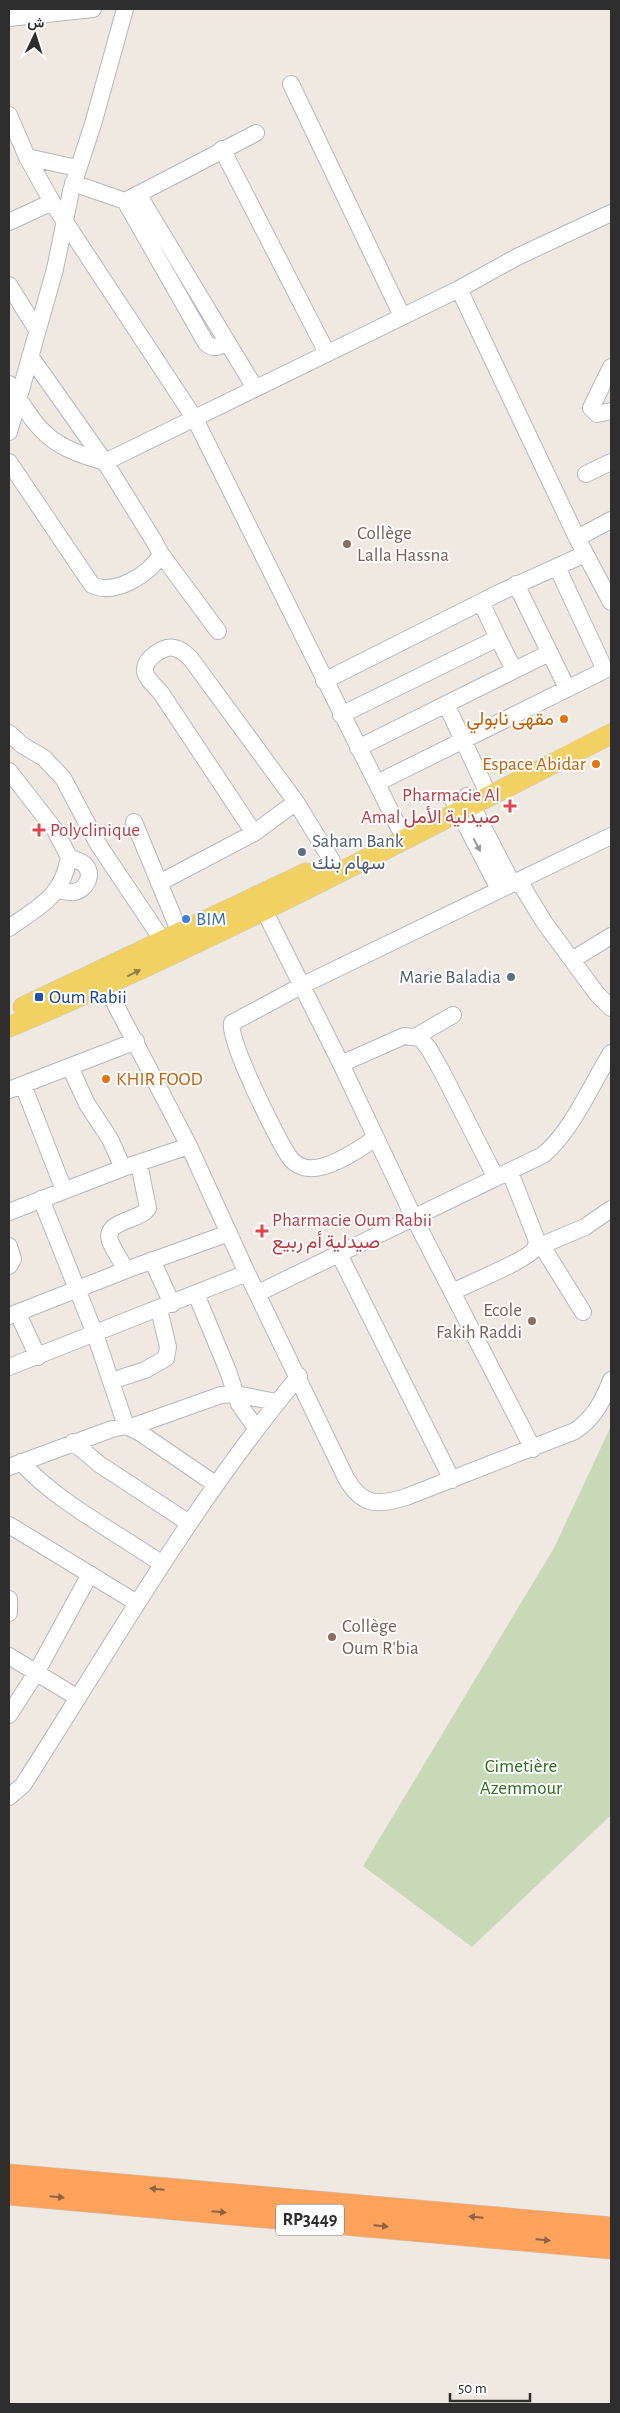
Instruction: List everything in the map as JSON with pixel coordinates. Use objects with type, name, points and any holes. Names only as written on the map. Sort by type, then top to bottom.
[{"type":"highway","name":"RP3449","points":[[9,2176],[611,2229]]},
{"type":"highway","name":"RP3449","points":[[9,2193],[611,2247]]},
{"type":"main road","points":[[9,1027],[467,800],[611,724]]},
{"type":"main road","points":[[9,1013],[103,982],[171,937],[260,903],[332,861],[399,828],[467,800],[611,734]]},
{"type":"street","points":[[9,18],[93,9]]},
{"type":"street","points":[[9,432],[55,269],[75,175],[93,124],[125,9]]},
{"type":"street","points":[[291,84],[402,316]]},
{"type":"street","points":[[9,115],[27,156],[52,202],[195,419],[324,681],[399,828]]},
{"type":"street","points":[[131,198],[256,133]]},
{"type":"street","points":[[222,149],[327,353]]},
{"type":"street","points":[[27,156],[131,198],[181,266],[255,388]]},
{"type":"street","points":[[131,198],[166,274],[206,343],[212,347],[219,347],[226,342]]},
{"type":"street","points":[[9,222],[52,202]]},
{"type":"street","points":[[9,384],[32,422],[58,444],[69,451],[105,462],[459,289],[516,257],[611,214]]},
{"type":"street","points":[[166,274],[181,266]]},
{"type":"street","points":[[9,285],[37,330]]},
{"type":"street","points":[[459,289],[585,554],[606,580],[611,602]]},
{"type":"street","points":[[30,356],[105,462],[161,554],[218,631]]},
{"type":"street","points":[[611,367],[591,408],[597,414],[611,412]]},
{"type":"street","points":[[9,462],[92,585],[104,589],[128,581],[150,567],[161,554]]},
{"type":"street","points":[[586,474],[611,462]]},
{"type":"street","points":[[577,538],[611,520]]},
{"type":"street","points":[[324,681],[516,584],[585,554]]},
{"type":"street","points":[[377,783],[567,688],[608,676],[557,567]]},
{"type":"street","points":[[516,584],[567,688]]},
{"type":"street","points":[[481,602],[514,670]]},
{"type":"street","points":[[342,715],[498,638]]},
{"type":"street","points":[[254,833],[161,693],[146,675],[145,668],[150,658],[168,647],[172,647],[191,658],[296,802],[332,861]]},
{"type":"street","points":[[358,748],[549,653]]},
{"type":"street","points":[[446,704],[462,741],[467,800],[510,885],[544,922],[597,994],[611,1008]]},
{"type":"street","points":[[9,733],[22,745],[44,758],[63,778],[98,844],[171,937]]},
{"type":"street","points":[[9,771],[55,830],[69,857],[84,865],[89,872],[85,887],[76,892],[57,889]]},
{"type":"street","points":[[159,883],[254,833],[296,802]]},
{"type":"street","points":[[134,822],[159,883],[171,937]]},
{"type":"street","points":[[375,1138],[352,1153],[325,1165],[303,1167],[288,1155],[254,1088],[233,1036],[231,1025],[238,1019],[301,986],[611,836]]},
{"type":"street","points":[[9,928],[53,897],[67,867],[69,857]]},
{"type":"street","points":[[260,903],[342,1064],[414,1218],[532,1449]]},
{"type":"street","points":[[572,960],[611,936]]},
{"type":"street","points":[[103,982],[136,1041],[189,1146],[247,1273],[299,1376],[346,1478],[361,1498],[374,1502],[388,1502],[532,1449],[583,1426],[600,1405],[611,1380]]},
{"type":"street","points":[[342,1064],[404,1036],[415,1036],[453,1015]]},
{"type":"street","points":[[415,1036],[422,1041],[433,1055],[503,1175],[534,1233],[536,1242],[583,1312]]},
{"type":"street","points":[[64,1190],[16,1087],[136,1041]]},
{"type":"street","points":[[258,1293],[532,1162],[551,1148],[566,1128],[611,1053]]},
{"type":"street","points":[[70,1067],[87,1104],[110,1139],[123,1168]]},
{"type":"street","points":[[9,1212],[123,1168],[189,1146]]},
{"type":"street","points":[[126,1270],[110,1241],[110,1234],[115,1226],[138,1217],[146,1212],[148,1208],[139,1164]]},
{"type":"street","points":[[41,1200],[95,1334],[129,1427],[215,1484]]},
{"type":"street","points":[[452,1292],[515,1262],[539,1247],[585,1228],[611,1209]]},
{"type":"street","points":[[38,1357],[14,1315],[152,1260],[230,1233]]},
{"type":"street","points":[[9,1246],[13,1259],[9,1266]]},
{"type":"street","points":[[339,1254],[452,1480]]},
{"type":"street","points":[[111,1381],[145,1370],[166,1358],[168,1347],[165,1307],[152,1260]]},
{"type":"street","points":[[9,1367],[165,1307],[247,1273]]},
{"type":"street","points":[[196,1294],[239,1404],[256,1428]]},
{"type":"street","points":[[9,1797],[23,1785],[137,1603],[215,1484],[276,1402],[299,1376]]},
{"type":"street","points":[[15,1464],[107,1430],[129,1427],[221,1395],[236,1394],[276,1402]]},
{"type":"street","points":[[73,1442],[99,1464],[189,1523]]},
{"type":"street","points":[[15,1464],[36,1476],[63,1498],[162,1564]]},
{"type":"street","points":[[9,1525],[137,1603]]},
{"type":"street","points":[[9,1715],[36,1673],[90,1574]]},
{"type":"street","points":[[9,1599],[9,1613]]},
{"type":"street","points":[[9,1656],[78,1698]]},
{"type":"green space","name":"Cimetière Azemmour","points":[[611,1426],[611,1815],[472,1947],[363,1866],[554,1548]]},
{"type":"place","name":"Collège Lalla Hassna","points":[[347,544]]},
{"type":"place","name":"مقهى نابولي","points":[[564,719]]},
{"type":"place","name":"Espace Abidar","points":[[596,764]]},
{"type":"place","name":"Pharmacie Al Amal صيدلية الأمل","points":[[510,806]]},
{"type":"place","name":"Polyclinique","points":[[39,830]]},
{"type":"place","name":"Saham Bank سهام بنك","points":[[302,852]]},
{"type":"place","name":"BIM","points":[[186,919]]},
{"type":"place","name":"Marie Baladia","points":[[511,977]]},
{"type":"place","name":"Oum Rabii","points":[[39,997]]},
{"type":"place","name":"KHIR FOOD","points":[[106,1079]]},
{"type":"place","name":"Pharmacie Oum Rabii صيدلية أم ربيع","points":[[262,1231]]},
{"type":"place","name":"Ecole Fakih Raddi","points":[[532,1321]]},
{"type":"place","name":"Collège Oum R'bia","points":[[332,1637]]}]
